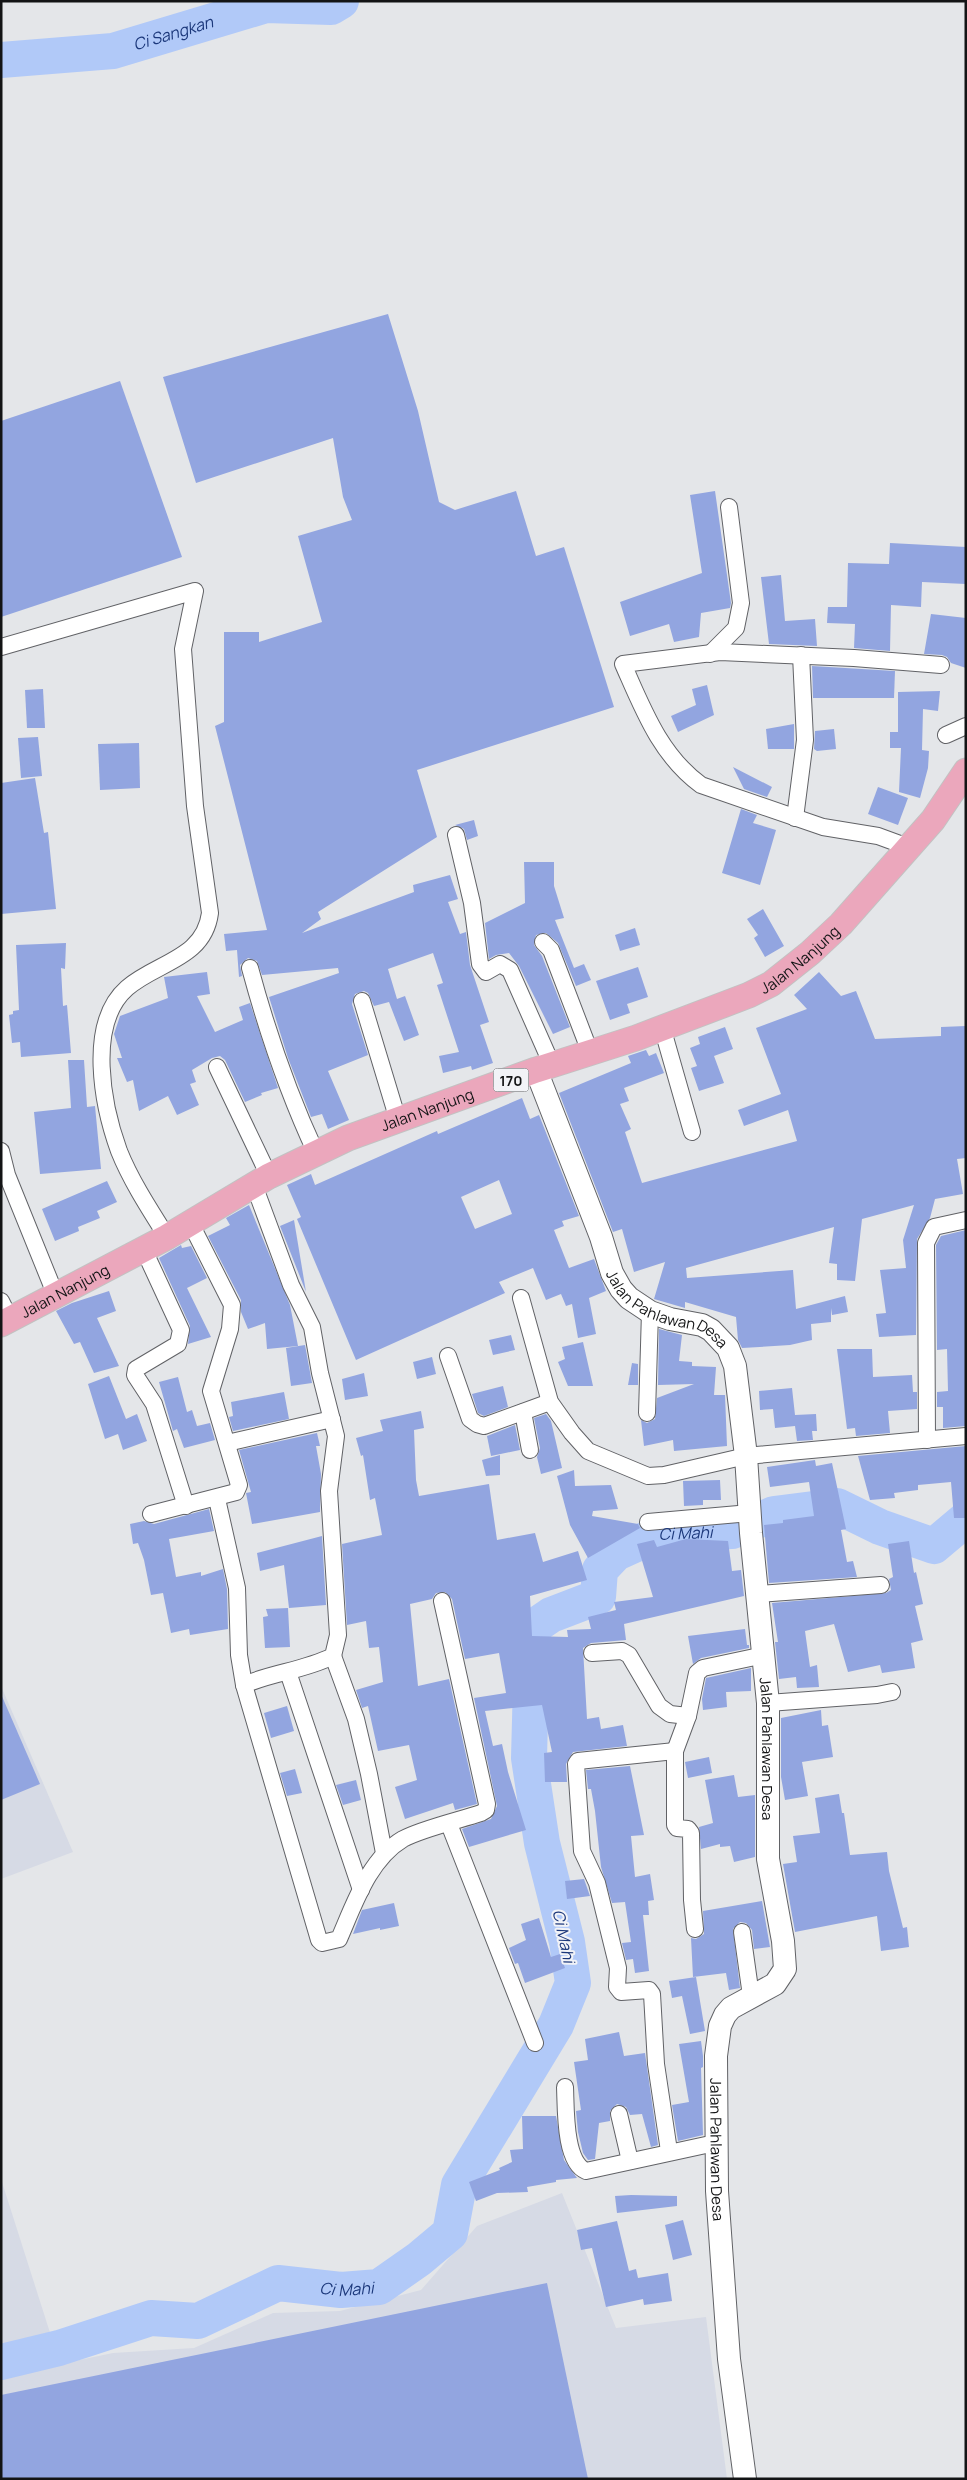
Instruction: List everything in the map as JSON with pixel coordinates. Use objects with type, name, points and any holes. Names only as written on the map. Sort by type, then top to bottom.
[{"type":"main road","name":"Jalan Nanjung","points":[[4,1315],[56,1296],[191,1224],[261,1180],[370,1128],[398,1120],[662,1027],[749,995],[771,984],[810,954],[841,924],[938,813],[966,771]]},
{"type":"main road","name":"Jalan Pahlawan Desa","points":[[544,1068],[612,1273],[629,1298],[650,1312],[670,1319],[702,1325],[722,1340],[728,1348],[735,1366],[746,1456],[750,1522],[768,1703],[768,1859],[783,1941],[785,1969],[775,1984],[731,2008],[720,2026],[716,2056],[717,2191],[729,2359],[744,2479]]},
{"type":"street","points":[[710,654],[736,628],[741,604],[729,507]]},
{"type":"street","points":[[1,647],[194,591],[183,649],[196,806],[210,913],[208,925],[202,938],[192,948],[132,984],[121,994],[108,1016],[102,1046],[105,1094],[119,1151],[145,1203],[167,1237]]},
{"type":"street","points":[[908,847],[878,836],[823,826],[795,818],[701,785],[690,777],[662,745],[623,664],[710,654],[802,656],[940,665]]},
{"type":"street","points":[[795,818],[805,740],[802,656]]},
{"type":"street","points":[[946,735],[966,726]]},
{"type":"street","points":[[456,835],[472,903],[480,964],[486,972],[500,964],[510,970],[544,1068]]},
{"type":"street","points":[[544,942],[551,950],[590,1052]]},
{"type":"street","points":[[250,968],[262,1015],[288,1089],[316,1153]]},
{"type":"street","points":[[362,1001],[398,1120]]},
{"type":"street","points":[[662,1027],[692,1132]]},
{"type":"street","points":[[217,1067],[261,1180],[291,1284],[312,1327],[320,1373],[336,1436],[329,1491],[338,1635],[333,1656],[356,1719],[384,1853]]},
{"type":"street","points":[[1,1151],[7,1175],[56,1296]]},
{"type":"street","points":[[927,1440],[926,1243],[934,1228],[966,1220]]},
{"type":"street","points":[[151,1514],[236,1492],[239,1485],[211,1391],[230,1330],[233,1317],[232,1304],[191,1224]]},
{"type":"street","points":[[144,1250],[180,1330],[178,1344],[136,1369],[135,1375],[154,1404],[186,1506]]},
{"type":"street","points":[[521,1298],[550,1402],[588,1451],[648,1476],[664,1475],[746,1456],[966,1436]]},
{"type":"street","points":[[647,1413],[650,1312]]},
{"type":"street","points":[[448,1356],[470,1419],[477,1424],[484,1426],[550,1402]]},
{"type":"street","points":[[523,1412],[530,1450]]},
{"type":"street","points":[[227,1443],[332,1419]]},
{"type":"street","points":[[217,1498],[237,1588],[239,1655],[244,1685],[322,1943],[339,1939],[361,1890],[384,1853],[404,1839],[481,1814],[486,1810],[442,1601]]},
{"type":"street","points":[[648,1522],[750,1522]]},
{"type":"street","points":[[758,1594],[881,1585]]},
{"type":"street","points":[[592,1653],[622,1652],[629,1655],[659,1706],[670,1714],[688,1716]]},
{"type":"street","points":[[696,1929],[692,1900],[691,1833],[688,1829],[677,1828],[675,1825],[674,1751],[688,1716],[700,1670],[764,1655]]},
{"type":"street","points":[[244,1685],[265,1677],[309,1668],[333,1656]]},
{"type":"street","points":[[288,1672],[361,1890]]},
{"type":"street","points":[[768,1703],[877,1695],[892,1692]]},
{"type":"street","points":[[669,2151],[656,2064],[652,1994],[649,1990],[621,1992],[618,1987],[618,1968],[597,1883],[582,1851],[576,1764],[578,1761],[674,1751]]},
{"type":"street","points":[[449,1824],[535,2042]]},
{"type":"street","points":[[742,1932],[751,1996]]},
{"type":"street","points":[[565,2087],[569,2146],[579,2167],[586,2171],[669,2151],[716,2143]]},
{"type":"street","points":[[619,2114],[630,2161]]},
{"type":"shaded area","points":[[1,1686],[73,1852],[1,1879]]},
{"type":"shaded area","points":[[1,2179],[60,2364],[113,2353],[194,2348],[273,2313],[340,2311],[421,2290],[477,2226],[562,2193],[616,2328],[706,2317],[727,2479],[1,2479]]},
{"type":"building","points":[[388,314],[418,411],[439,502],[455,510],[516,491],[536,556],[564,547],[614,707],[417,770],[437,837],[318,912],[321,919],[302,933],[414,892],[413,885],[450,875],[458,899],[448,902],[460,934],[466,932],[470,965],[489,1022],[480,1025],[493,1063],[472,1070],[471,1066],[443,1073],[439,1056],[459,1052],[437,985],[443,983],[433,953],[388,969],[397,999],[405,996],[419,1035],[404,1041],[389,1002],[374,1006],[368,993],[364,991],[355,994],[352,1004],[368,1055],[328,1071],[349,1120],[328,1129],[322,1114],[311,1117],[288,1058],[269,997],[339,973],[338,968],[262,975],[257,961],[248,958],[240,965],[242,976],[239,977],[237,950],[226,951],[224,934],[267,930],[215,726],[224,722],[224,632],[259,632],[259,642],[322,622],[298,536],[352,520],[343,497],[333,438],[196,483],[163,377]]},
{"type":"building","points":[[120,381],[182,557],[1,617],[1,421]]},
{"type":"building","points":[[715,491],[731,603],[730,608],[701,613],[699,637],[674,642],[669,624],[630,636],[620,602],[702,573],[690,495]]},
{"type":"building","points":[[890,543],[966,547],[966,584],[922,582],[921,607],[891,605],[890,651],[854,648],[855,624],[827,623],[828,607],[847,607],[848,563],[889,564]]},
{"type":"building","points":[[781,575],[785,621],[815,619],[817,646],[769,644],[761,577]]},
{"type":"building","points":[[931,614],[966,618],[966,668],[951,663],[947,657],[942,655],[924,654]]},
{"type":"building","points":[[812,666],[895,671],[894,698],[813,698]]},
{"type":"building","points":[[707,685],[714,715],[678,732],[671,716],[696,705],[692,689]]},
{"type":"building","points":[[43,689],[45,728],[27,728],[25,690]]},
{"type":"building","points":[[940,691],[938,711],[923,709],[922,750],[929,751],[928,768],[920,798],[899,792],[901,748],[890,748],[890,732],[898,732],[898,692]]},
{"type":"building","points":[[794,724],[794,749],[768,749],[766,729]]},
{"type":"building","points":[[834,729],[836,749],[817,751],[814,749],[815,731]]},
{"type":"building","points":[[38,737],[42,776],[21,778],[18,738]]},
{"type":"building","points":[[139,743],[140,788],[100,790],[98,744]]},
{"type":"building","points":[[733,767],[772,787],[767,797],[744,789]]},
{"type":"building","points":[[35,778],[44,833],[48,832],[56,909],[1,914],[1,783]]},
{"type":"building","points":[[878,787],[908,798],[898,825],[868,814]]},
{"type":"building","points":[[741,809],[757,815],[753,823],[776,830],[760,885],[722,873]]},
{"type":"building","points":[[474,820],[478,836],[467,840],[464,829],[455,825]]},
{"type":"building","points":[[524,862],[554,862],[554,886],[564,918],[555,920],[574,968],[584,964],[591,980],[576,986],[558,943],[546,933],[536,935],[534,945],[542,956],[570,1027],[553,1034],[519,966],[509,953],[496,955],[489,959],[485,923],[525,903]]},
{"type":"building","points":[[763,909],[784,946],[765,957],[754,938],[758,935],[747,919]]},
{"type":"building","points":[[635,928],[640,945],[620,951],[615,935]]},
{"type":"building","points":[[66,943],[65,969],[61,968],[63,1006],[67,1005],[71,1053],[21,1057],[20,1042],[12,1043],[9,1015],[13,1014],[13,1011],[19,1010],[16,945]]},
{"type":"building","points":[[638,967],[648,997],[627,1004],[630,1013],[610,1020],[596,981]]},
{"type":"building","points":[[207,972],[210,994],[197,996],[215,1032],[243,1020],[239,1007],[250,1003],[278,1088],[261,1093],[262,1095],[245,1102],[225,1060],[220,1056],[212,1058],[192,1070],[196,1082],[190,1084],[199,1105],[177,1115],[168,1096],[139,1111],[133,1080],[127,1082],[117,1058],[122,1058],[114,1034],[120,1016],[168,998],[164,977]]},
{"type":"building","points":[[819,972],[841,996],[856,991],[875,1039],[941,1036],[941,1027],[966,1026],[966,1158],[957,1159],[963,1194],[935,1199],[930,1218],[917,1239],[916,1335],[879,1337],[876,1314],[886,1313],[880,1270],[906,1268],[903,1240],[914,1205],[862,1219],[855,1281],[837,1280],[837,1264],[829,1263],[834,1227],[686,1268],[687,1278],[793,1270],[796,1309],[845,1296],[848,1312],[832,1315],[831,1308],[831,1322],[811,1324],[812,1340],[790,1345],[742,1348],[738,1340],[736,1317],[685,1302],[685,1308],[654,1299],[665,1262],[634,1272],[622,1229],[613,1232],[559,1093],[631,1063],[628,1056],[646,1050],[649,1056],[656,1053],[664,1073],[624,1088],[629,1101],[620,1104],[631,1129],[625,1132],[642,1183],[797,1141],[788,1110],[744,1126],[738,1110],[781,1094],[756,1028],[807,1009],[794,995]]},
{"type":"building","points":[[725,1027],[733,1049],[714,1056],[724,1083],[699,1091],[691,1068],[697,1066],[690,1048],[700,1044],[698,1037]]},
{"type":"building","points":[[68,1060],[84,1060],[87,1107],[95,1106],[101,1169],[40,1174],[34,1112],[71,1108]]},
{"type":"building","points":[[522,1098],[530,1119],[539,1115],[579,1216],[562,1221],[564,1226],[554,1230],[569,1268],[594,1259],[606,1291],[589,1298],[596,1334],[578,1338],[572,1304],[566,1306],[561,1294],[546,1300],[533,1268],[499,1282],[505,1293],[356,1360],[297,1219],[301,1217],[287,1185],[311,1174],[315,1185],[437,1131],[438,1134]],"holes":[[[499,1180],[512,1214],[475,1229],[461,1197]]]},
{"type":"building","points":[[107,1181],[117,1202],[97,1211],[100,1218],[78,1227],[79,1231],[55,1241],[42,1209]]},
{"type":"building","points":[[249,1205],[290,1305],[298,1346],[267,1349],[265,1323],[248,1329],[241,1312],[241,1300],[208,1236],[230,1225],[226,1218]]},
{"type":"building","points":[[294,1220],[306,1292],[280,1226]]},
{"type":"building","points":[[966,1230],[966,1426],[943,1428],[943,1407],[937,1407],[937,1392],[948,1391],[947,1349],[937,1350],[936,1245],[941,1236]]},
{"type":"building","points":[[181,1245],[182,1248],[191,1246],[207,1278],[187,1288],[211,1337],[188,1344],[190,1326],[159,1258]]},
{"type":"building","points":[[109,1291],[116,1311],[97,1318],[119,1366],[94,1373],[80,1342],[74,1344],[56,1311],[72,1303]]},
{"type":"building","points":[[659,1329],[682,1335],[679,1361],[692,1362],[692,1366],[716,1367],[714,1395],[725,1395],[727,1446],[674,1451],[673,1440],[644,1446],[641,1420],[647,1423],[655,1419],[657,1398],[694,1384],[658,1385]]},
{"type":"building","points":[[511,1335],[515,1350],[493,1355],[489,1340]]},
{"type":"building","points":[[583,1342],[593,1386],[568,1386],[558,1362],[565,1359],[562,1347]]},
{"type":"building","points":[[305,1345],[312,1383],[291,1386],[286,1348]]},
{"type":"building","points":[[837,1349],[872,1349],[873,1377],[912,1375],[913,1392],[917,1392],[917,1409],[888,1411],[890,1433],[856,1436],[855,1428],[847,1429]]},
{"type":"building","points":[[432,1357],[436,1374],[417,1379],[413,1362]]},
{"type":"building","points":[[632,1363],[638,1364],[638,1385],[628,1385]]},
{"type":"building","points":[[364,1373],[368,1396],[345,1400],[342,1379]]},
{"type":"building","points":[[109,1376],[126,1419],[137,1414],[147,1441],[123,1450],[118,1434],[105,1439],[88,1384]]},
{"type":"building","points":[[178,1377],[187,1412],[192,1410],[197,1426],[210,1423],[215,1440],[184,1448],[177,1429],[173,1431],[159,1382]]},
{"type":"building","points":[[503,1386],[508,1407],[484,1416],[478,1413],[472,1394]]},
{"type":"building","points":[[792,1388],[795,1415],[816,1414],[817,1431],[812,1431],[813,1440],[797,1441],[795,1426],[775,1428],[773,1409],[760,1410],[759,1391]]},
{"type":"building","points":[[284,1392],[289,1419],[233,1431],[229,1417],[233,1416],[231,1402]]},
{"type":"building","points":[[421,1411],[424,1428],[414,1430],[416,1480],[419,1496],[489,1484],[497,1540],[535,1533],[543,1562],[578,1551],[587,1580],[530,1596],[532,1636],[568,1637],[567,1630],[591,1629],[588,1617],[616,1610],[614,1602],[653,1597],[637,1544],[654,1540],[657,1547],[686,1539],[728,1541],[732,1571],[741,1570],[744,1596],[624,1624],[626,1640],[591,1643],[583,1648],[587,1719],[599,1717],[601,1729],[623,1725],[627,1746],[573,1752],[566,1764],[567,1782],[545,1782],[544,1753],[552,1752],[542,1705],[485,1711],[493,1746],[502,1744],[508,1772],[526,1830],[469,1847],[462,1829],[491,1819],[497,1806],[474,1698],[506,1693],[499,1653],[465,1659],[452,1599],[445,1592],[436,1593],[432,1599],[410,1604],[418,1686],[449,1679],[477,1804],[455,1810],[453,1803],[405,1819],[395,1787],[417,1780],[409,1745],[378,1751],[368,1706],[362,1708],[356,1690],[383,1682],[379,1647],[369,1648],[366,1621],[347,1625],[342,1544],[382,1535],[375,1498],[370,1500],[363,1455],[361,1456],[356,1438],[383,1431],[380,1420]]},
{"type":"building","points":[[546,1414],[551,1421],[562,1468],[541,1474],[537,1457],[540,1448],[534,1418]]},
{"type":"building","points":[[515,1425],[520,1450],[491,1456],[487,1436]]},
{"type":"building","points":[[317,1433],[320,1446],[316,1446],[321,1474],[320,1512],[252,1524],[246,1493],[251,1492],[239,1450]]},
{"type":"building","points":[[966,1446],[966,1518],[954,1518],[951,1482],[918,1485],[918,1490],[894,1493],[895,1498],[870,1500],[858,1456]]},
{"type":"building","points":[[500,1455],[500,1475],[486,1476],[482,1460]]},
{"type":"building","points":[[815,1460],[816,1466],[832,1463],[846,1529],[841,1530],[847,1562],[853,1561],[857,1577],[769,1583],[764,1525],[783,1523],[783,1520],[814,1516],[809,1482],[770,1487],[767,1467]]},
{"type":"building","points":[[574,1470],[575,1486],[611,1485],[618,1509],[593,1511],[592,1516],[638,1524],[640,1528],[588,1558],[570,1525],[557,1476]]},
{"type":"building","points":[[720,1480],[721,1500],[703,1500],[703,1505],[684,1506],[683,1481]]},
{"type":"building","points":[[209,1509],[214,1531],[169,1539],[176,1577],[201,1572],[201,1576],[223,1569],[227,1589],[228,1629],[190,1635],[189,1629],[171,1633],[163,1593],[151,1595],[144,1560],[138,1543],[133,1544],[130,1524],[144,1521],[154,1524]]},
{"type":"building","points":[[322,1536],[326,1605],[289,1608],[284,1565],[260,1571],[257,1553]]},
{"type":"building","points":[[909,1541],[914,1573],[916,1572],[923,1604],[915,1606],[923,1640],[911,1643],[915,1668],[882,1673],[880,1665],[848,1672],[834,1624],[805,1631],[810,1667],[817,1665],[819,1687],[797,1688],[796,1677],[779,1679],[775,1642],[778,1642],[772,1603],[886,1593],[891,1590],[889,1579],[893,1577],[888,1544]]},
{"type":"building","points":[[288,1608],[290,1647],[265,1648],[263,1617],[268,1616],[266,1609]]},
{"type":"building","points":[[745,1629],[749,1648],[701,1658],[693,1664],[688,1636]]},
{"type":"building","points":[[751,1668],[751,1691],[726,1692],[727,1707],[703,1710],[702,1699],[706,1678]]},
{"type":"building","points":[[1,1694],[40,1784],[1,1800]]},
{"type":"building","points":[[287,1706],[294,1731],[271,1738],[264,1713]]},
{"type":"building","points":[[821,1710],[822,1726],[828,1725],[833,1757],[802,1762],[808,1796],[785,1800],[781,1777],[781,1718]]},
{"type":"building","points":[[709,1757],[712,1773],[688,1778],[685,1762]]},
{"type":"building","points":[[630,1766],[644,1835],[631,1836],[635,1877],[650,1874],[654,1900],[648,1901],[649,1915],[643,1915],[649,1971],[635,1973],[633,1959],[626,1960],[622,1943],[631,1942],[625,1902],[612,1903],[601,1867],[595,1811],[591,1789],[588,1789],[586,1770]]},
{"type":"building","points":[[295,1769],[302,1793],[287,1796],[280,1773]]},
{"type":"building","points":[[734,1775],[738,1797],[755,1795],[755,1857],[734,1862],[730,1846],[720,1847],[720,1844],[701,1849],[699,1827],[713,1823],[705,1780]]},
{"type":"building","points":[[356,1780],[361,1800],[343,1805],[336,1785]]},
{"type":"building","points":[[839,1794],[842,1813],[844,1813],[850,1855],[887,1852],[889,1871],[903,1928],[907,1927],[909,1947],[881,1951],[877,1916],[795,1932],[783,1864],[797,1862],[793,1836],[820,1833],[815,1798]]},
{"type":"building","points":[[584,1879],[590,1896],[567,1899],[565,1881]]},
{"type":"building","points":[[762,1901],[770,1947],[754,1949],[752,1930],[746,1923],[740,1922],[733,1929],[740,1988],[729,1990],[726,1973],[693,1977],[691,1938],[696,1939],[704,1934],[703,1911]]},
{"type":"building","points":[[394,1903],[399,1926],[353,1934],[362,1910]]},
{"type":"building","points":[[539,1918],[551,1957],[560,1954],[565,1968],[525,1983],[518,1963],[515,1964],[509,1948],[526,1940],[521,1924]]},
{"type":"building","points":[[696,1977],[705,2031],[690,2034],[682,1996],[672,1998],[669,1981]]},
{"type":"building","points":[[619,2032],[624,2056],[645,2053],[658,2145],[651,2147],[642,2114],[630,2115],[626,2107],[617,2104],[610,2111],[610,2121],[599,2123],[595,2159],[588,2160],[583,2153],[578,2132],[576,2111],[581,2110],[574,2062],[588,2060],[585,2039]]},
{"type":"building","points":[[701,2041],[703,2056],[703,2067],[701,2068],[703,2135],[678,2141],[672,2105],[689,2102],[679,2044]]},
{"type":"building","points":[[522,2116],[556,2116],[564,2160],[577,2178],[556,2180],[556,2182],[527,2187],[528,2192],[497,2193],[476,2201],[469,2182],[500,2170],[499,2168],[512,2162],[510,2150],[523,2149]]},
{"type":"building","points":[[615,2196],[677,2196],[677,2206],[617,2213]]},
{"type":"building","points":[[683,2220],[692,2255],[673,2260],[665,2225]]},
{"type":"building","points":[[617,2221],[629,2271],[636,2269],[638,2278],[668,2273],[672,2301],[644,2305],[643,2299],[606,2307],[592,2248],[581,2250],[577,2230]]},
{"type":"building","points":[[547,2283],[588,2479],[1,2479],[1,2395]]},
{"type":"waterway","name":"Ci Sangkan","points":[[1,60],[113,51],[266,5],[331,7],[341,1]]},
{"type":"waterway","name":"Ci Mahi","points":[[1,2362],[59,2348],[151,2318],[198,2321],[278,2283],[341,2290],[379,2287],[419,2259],[450,2233],[459,2185],[556,2025],[573,1983],[567,1942],[542,1843],[529,1758],[531,1682],[527,1649],[532,1628],[551,1615],[598,1597],[600,1570],[616,1553],[658,1534],[732,1531],[774,1514],[837,1506],[880,1527],[934,1546],[966,1519]]}]
